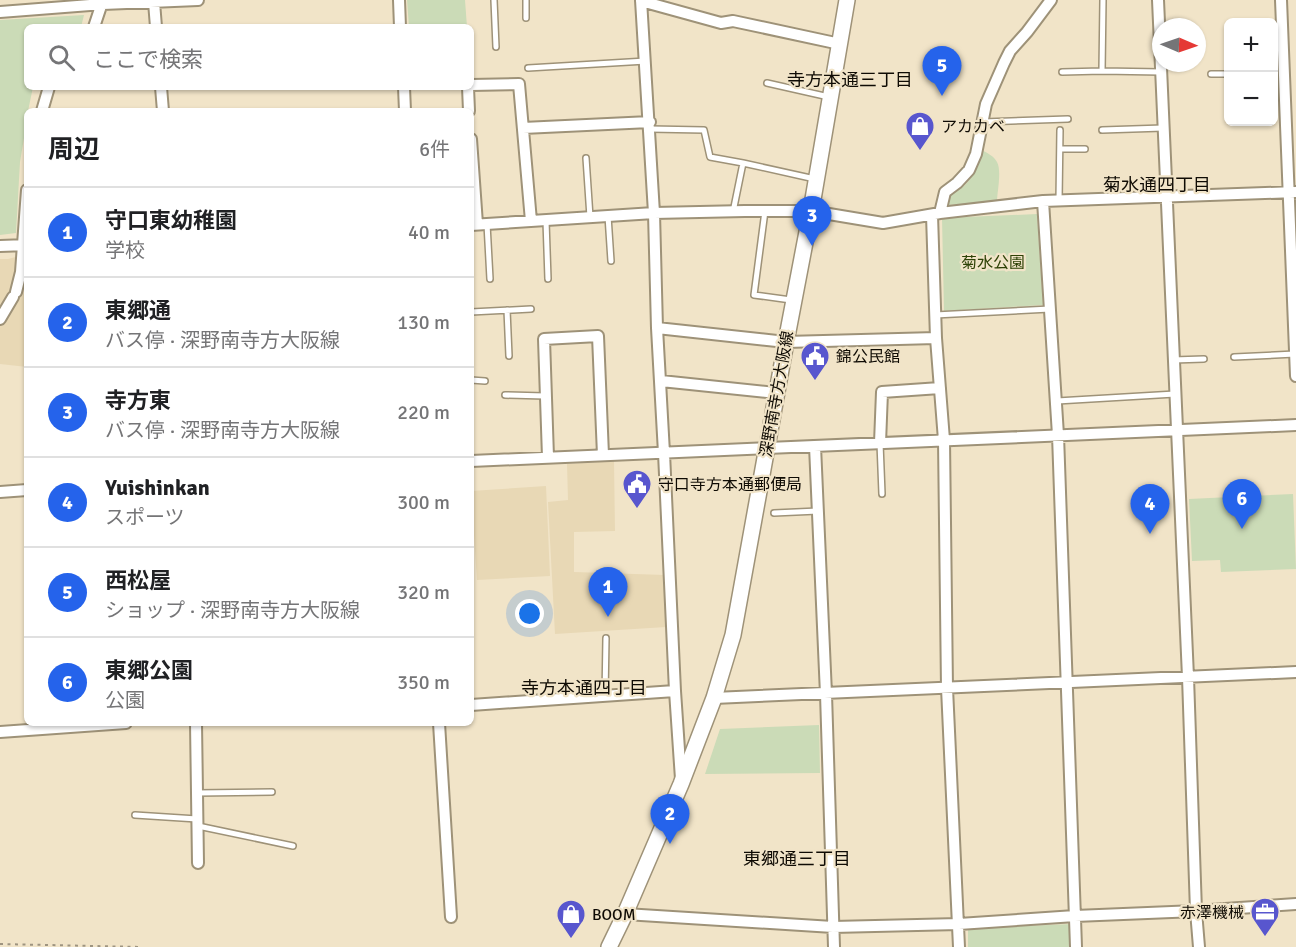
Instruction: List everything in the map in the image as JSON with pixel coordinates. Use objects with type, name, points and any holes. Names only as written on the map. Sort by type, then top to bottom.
[{"type":"main road","name":"深野南寺方大阪線","points":[[609,947],[681,784],[714,698],[733,635],[811,211],[847,0]]},
{"type":"street","points":[[0,12],[103,2],[198,0]]},
{"type":"street","points":[[399,0],[400,24]]},
{"type":"street","points":[[959,947],[947,688],[944,440],[935,315],[936,214],[945,192],[969,170],[976,154],[987,104],[1010,51],[1051,0]]},
{"type":"street","points":[[1158,0],[1159,18]]},
{"type":"street","points":[[1281,0],[1279,73],[1292,192],[1296,376]]},
{"type":"street","points":[[681,784],[657,328],[650,125],[641,1],[721,23],[734,21],[840,44]]},
{"type":"street","points":[[95,24],[103,2]]},
{"type":"street","points":[[154,2],[156,24]]},
{"type":"street","points":[[1161,72],[1199,947]]},
{"type":"street","points":[[474,86],[519,84],[531,221]]},
{"type":"street","points":[[43,108],[48,90]]},
{"type":"street","points":[[161,90],[164,108]]},
{"type":"street","points":[[404,90],[405,108]]},
{"type":"street","points":[[469,90],[469,108]]},
{"type":"street","points":[[523,128],[650,125]]},
{"type":"street","points":[[474,175],[478,224],[654,213],[811,211],[883,223],[1042,201],[1292,192]]},
{"type":"street","points":[[1042,201],[1058,435],[1076,947]]},
{"type":"street","points":[[0,246],[24,245]]},
{"type":"street","points":[[0,319],[14,295],[24,252]]},
{"type":"street","points":[[657,328],[786,342],[936,338]]},
{"type":"street","points":[[548,457],[544,339],[598,336],[603,455]]},
{"type":"street","points":[[660,381],[776,393]]},
{"type":"street","points":[[880,443],[882,392],[940,388]]},
{"type":"street","points":[[474,461],[1296,425]]},
{"type":"street","points":[[815,446],[834,947]]},
{"type":"street","points":[[0,492],[24,490]]},
{"type":"street","points":[[714,698],[1296,672]]},
{"type":"street","points":[[474,705],[675,691]]},
{"type":"street","points":[[0,732],[84,726]]},
{"type":"street","points":[[196,726],[198,862]]},
{"type":"street","points":[[439,726],[451,917]]},
{"type":"street","points":[[625,914],[833,927],[959,924],[1296,904]]},
{"type":"lane","points":[[494,0],[496,47]]},
{"type":"lane","points":[[526,0],[526,18]]},
{"type":"lane","points":[[1102,71],[1104,0]]},
{"type":"lane","points":[[528,68],[646,61]]},
{"type":"lane","points":[[1062,72],[1152,72]]},
{"type":"lane","points":[[1210,74],[1224,74]]},
{"type":"lane","points":[[766,83],[831,98]]},
{"type":"lane","points":[[983,122],[1068,119]]},
{"type":"lane","points":[[650,125],[704,130],[710,157],[816,180]]},
{"type":"lane","points":[[1102,130],[1164,128]]},
{"type":"lane","points":[[1059,200],[1060,130]]},
{"type":"lane","points":[[1060,148],[1085,149]]},
{"type":"lane","points":[[586,158],[590,217]]},
{"type":"lane","points":[[733,212],[743,163]]},
{"type":"lane","points":[[765,212],[754,295],[794,300]]},
{"type":"lane","points":[[608,216],[611,261]]},
{"type":"lane","points":[[546,220],[548,279]]},
{"type":"lane","points":[[478,224],[490,279]]},
{"type":"lane","points":[[474,312],[531,309]]},
{"type":"lane","points":[[935,315],[1050,309]]},
{"type":"lane","points":[[507,310],[509,356]]},
{"type":"lane","points":[[1234,357],[1295,354]]},
{"type":"lane","points":[[1173,360],[1204,359]]},
{"type":"lane","points":[[474,380],[485,381]]},
{"type":"lane","points":[[1056,401],[1175,394]]},
{"type":"lane","points":[[504,395],[546,396]]},
{"type":"lane","points":[[880,443],[882,494]]},
{"type":"lane","points":[[774,513],[818,511]]},
{"type":"lane","points":[[605,696],[606,638]]},
{"type":"lane","points":[[197,794],[272,792]]},
{"type":"lane","points":[[135,815],[197,823],[293,846]]},
{"type":"path","points":[[0,944],[141,947]]},
{"type":"shaded area","points":[[24,255],[24,367],[0,364],[0,259]]},
{"type":"shaded area","points":[[614,461],[615,531],[574,532],[574,572],[665,575],[666,627],[555,634],[548,502],[568,500],[567,464]]},
{"type":"shaded area","points":[[546,486],[550,576],[477,580],[474,491]]},
{"type":"green space","points":[[407,0],[465,0],[467,24],[409,24]]},
{"type":"green space","points":[[84,15],[82,24],[24,24],[24,90],[32,90],[29,108],[24,108],[24,138],[20,162],[16,233],[0,235],[0,20]]},
{"type":"green space","points":[[982,150],[997,162],[999,176],[997,202],[948,205],[948,193],[962,188],[971,178]]},
{"type":"green space","name":"菊水公園","points":[[1037,214],[1043,305],[944,311],[942,218]]},
{"type":"green space","points":[[1293,494],[1296,569],[1221,572],[1220,560],[1192,561],[1189,499]]},
{"type":"green space","points":[[819,725],[820,773],[705,774],[720,729]]},
{"type":"green space","points":[[1072,924],[1073,947],[968,947],[968,928]]},
{"type":"place","name":"西松屋","points":[[942,96]]},
{"type":"place","name":"アカカベ","points":[[920,152]]},
{"type":"place","name":"寺方東","points":[[812,246]]},
{"type":"place","name":"錦公民館","points":[[815,382]]},
{"type":"place","name":"守口寺方本通郵便局","points":[[637,510]]},
{"type":"place","name":"東郷公園","points":[[1242,529]]},
{"type":"place","name":"Yuishinkan","points":[[1150,534]]},
{"type":"place","name":"守口東幼稚園","points":[[608,617]]},
{"type":"place","name":"東郷通","points":[[670,844]]},
{"type":"place","name":"赤澤機械","points":[[1265,938]]},
{"type":"place","name":"BOOM","points":[[571,940]]},
{"type":"district","name":"寺方本通三丁目","points":[[850,80]]},
{"type":"district","name":"菊水通四丁目","points":[[1157,185]]},
{"type":"district","name":"寺方本通四丁目","points":[[584,688]]},
{"type":"district","name":"東郷通三丁目","points":[[797,859]]}]
